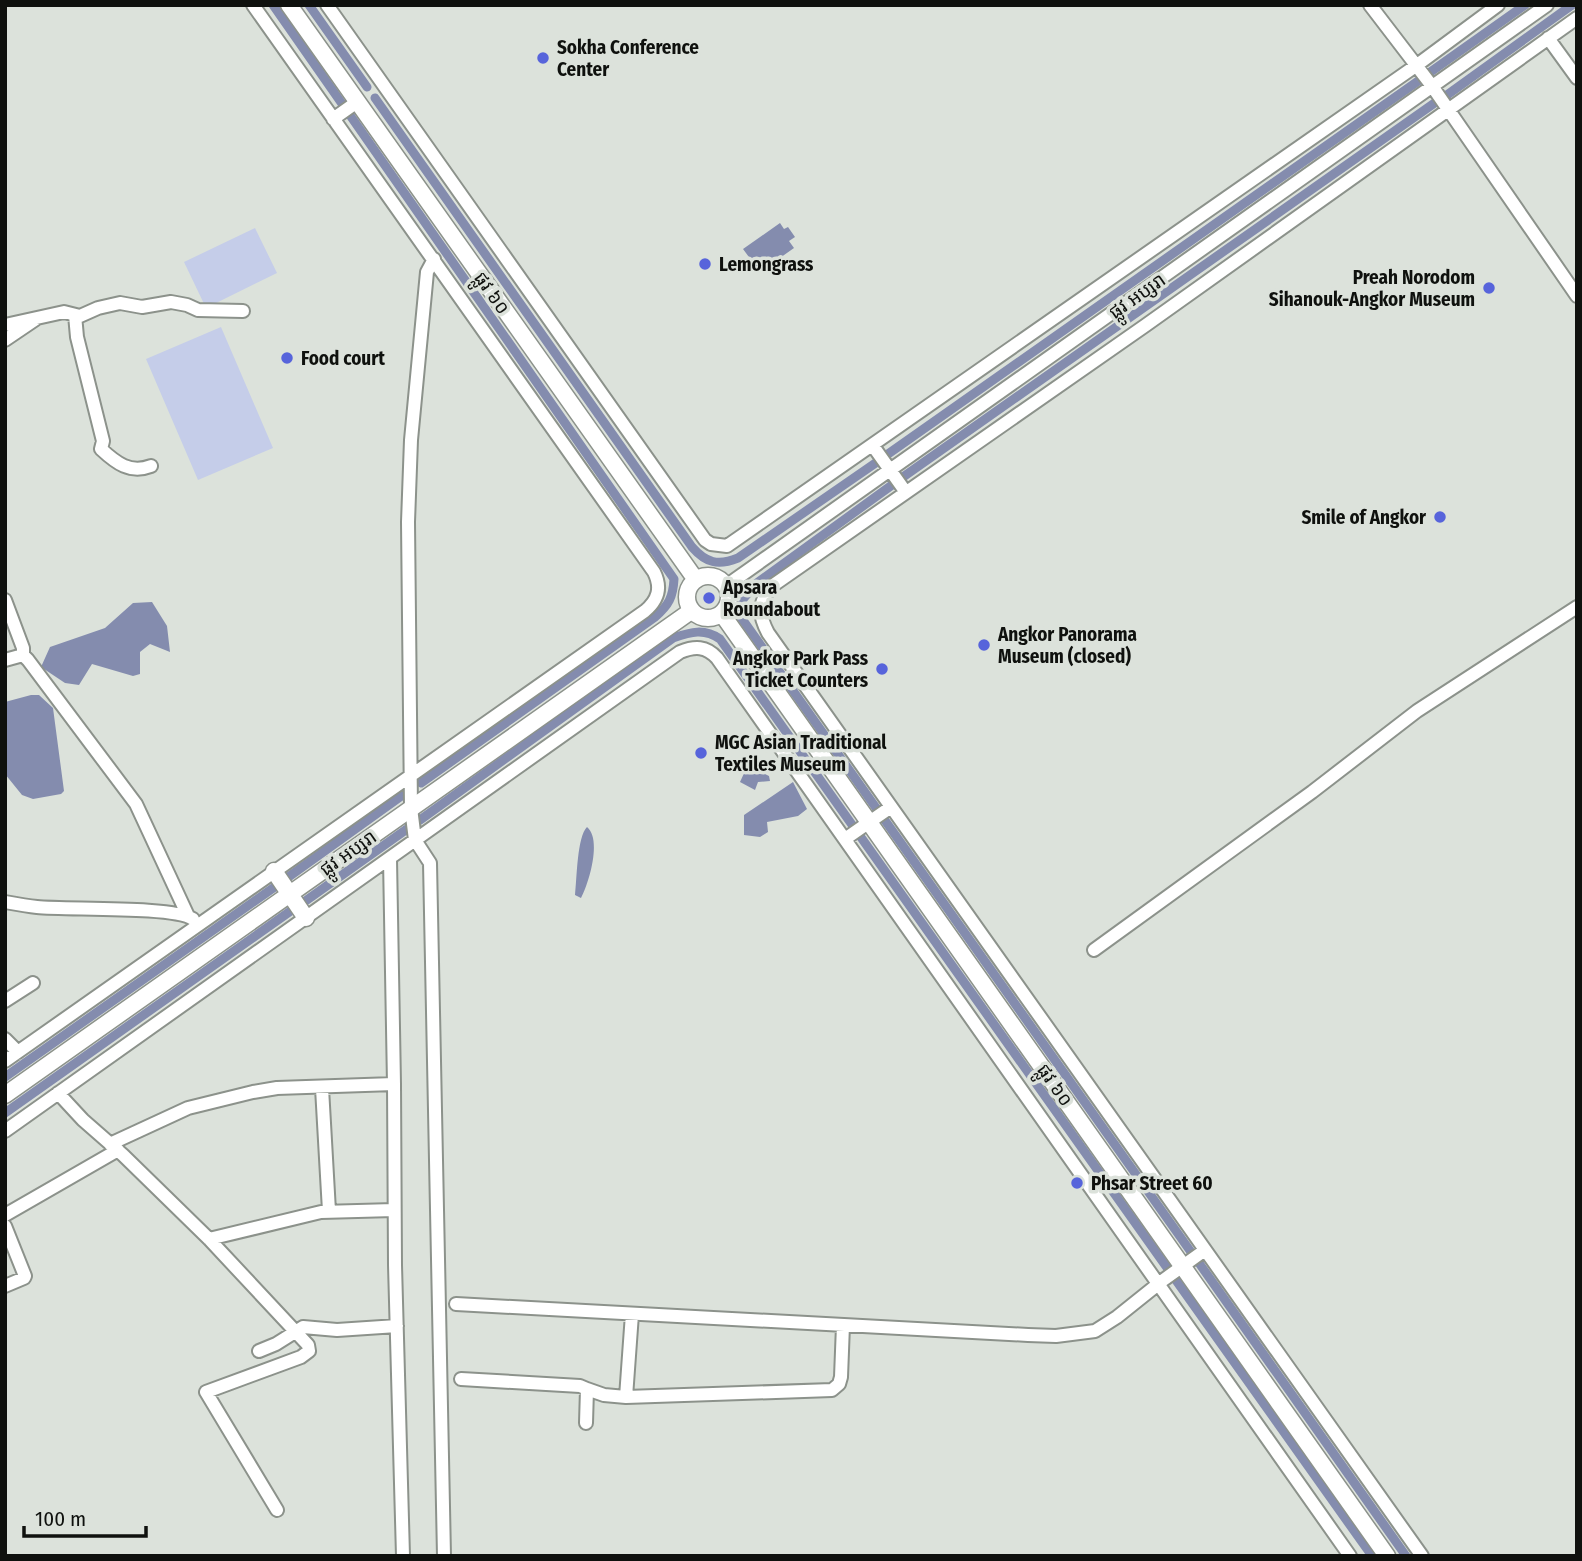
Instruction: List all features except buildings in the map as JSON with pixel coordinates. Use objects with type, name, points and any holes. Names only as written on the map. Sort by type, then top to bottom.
[{"type":"main road","name":"ផ្លូវ ៦០","points":[[289,5],[346,110],[696,580]]},
{"type":"main road","points":[[711,576],[718,578],[726,586],[729,601],[722,614],[709,619],[691,611],[687,593],[696,580],[711,576]]},
{"type":"main road","name":"ផ្លូវ អប្សរា","points":[[5,1095],[691,611]]},
{"type":"main road","name":"ផ្លូវ ៦០","points":[[722,614],[1180,1268],[1387,1556]]},
{"type":"main road","points":[[274,871],[306,918]]},
{"type":"street","points":[[5,1061],[194,920],[274,871],[645,611],[659,592],[659,582],[434,259],[346,110],[253,5]]},
{"type":"street","points":[[327,5],[705,540],[719,546],[727,546],[736,541],[873,446],[1417,65],[1498,5]]},
{"type":"street","points":[[1370,5],[1449,109],[1577,296]]},
{"type":"street","name":"ផ្លូវ អប្សរា","points":[[726,586],[1548,5]]},
{"type":"street","points":[[1422,1556],[889,808],[768,633],[759,610],[763,596],[772,586],[1146,325],[1577,18]]},
{"type":"street","points":[[1548,38],[1577,78]]},
{"type":"street","points":[[434,259],[427,272],[411,440],[407,578],[411,808],[415,840],[430,863],[444,1556]]},
{"type":"street","points":[[5,325],[64,312],[80,316],[120,303],[142,307],[171,302],[198,310],[243,311]]},
{"type":"street","points":[[75,315],[77,337],[103,441],[101,449],[127,468],[140,470],[151,466]]},
{"type":"street","points":[[5,340],[36,319]]},
{"type":"street","points":[[873,446],[905,491]]},
{"type":"street","points":[[5,600],[23,648],[23,655],[136,804],[194,920]]},
{"type":"street","points":[[1094,950],[1312,792],[1417,711],[1577,607]]},
{"type":"street","points":[[5,1131],[680,652],[691,647],[710,651],[847,838],[1350,1556]]},
{"type":"street","points":[[5,660],[23,655]]},
{"type":"street","points":[[847,838],[889,808]]},
{"type":"street","points":[[390,859],[394,1210],[403,1556]]},
{"type":"street","points":[[5,902],[37,907],[166,912],[194,920]]},
{"type":"street","points":[[5,1001],[33,983]]},
{"type":"street","points":[[5,1039],[18,1052]]},
{"type":"street","points":[[5,1215],[114,1147],[188,1108],[276,1088],[394,1084]]},
{"type":"street","points":[[322,1088],[329,1211]]},
{"type":"street","points":[[58,1093],[209,1239],[308,1345],[309,1351],[306,1354],[206,1392],[277,1510]]},
{"type":"street","points":[[209,1239],[293,1217],[329,1211],[394,1210]]},
{"type":"street","points":[[5,1226],[25,1276],[5,1286]]},
{"type":"street","points":[[456,1304],[1047,1336],[1084,1334],[1094,1332],[1111,1322],[1160,1282],[1205,1251]]},
{"type":"street","points":[[626,1397],[632,1314]]},
{"type":"street","points":[[461,1379],[571,1384],[626,1397],[832,1390],[839,1384],[841,1377],[843,1325]]},
{"type":"street","points":[[259,1351],[276,1344],[295,1331],[310,1326],[337,1330],[397,1326]]},
{"type":"street","points":[[586,1423],[587,1389]]},
{"type":"shaded area","points":[[780,223],[784,229],[788,227],[795,237],[789,241],[794,248],[760,272],[743,249]]},
{"type":"shaded area","points":[[255,228],[277,273],[206,308],[184,262]]},
{"type":"shaded area","points":[[221,327],[273,448],[198,480],[146,359]]},
{"type":"shaded area","points":[[152,602],[167,626],[170,652],[150,644],[140,652],[140,674],[133,676],[92,664],[79,685],[65,683],[41,667],[50,647],[105,628],[133,603]]},
{"type":"shaded area","points":[[39,695],[53,708],[64,791],[61,794],[33,799],[22,795],[5,774],[5,702]]},
{"type":"shaded area","points":[[752,756],[763,763],[763,773],[769,776],[770,781],[758,782],[755,790],[740,782]]},
{"type":"shaded area","points":[[793,782],[807,809],[798,816],[767,822],[768,832],[760,837],[744,835],[744,815]]},
{"type":"shaded area","points":[[587,827],[594,841],[594,851],[581,898],[575,895],[577,869],[581,839]]},
{"type":"waterway","points":[[273,5],[674,579],[669,600],[655,617],[421,783]]},
{"type":"waterway","points":[[309,5],[367,87]]},
{"type":"waterway","points":[[1429,73],[1525,5]]},
{"type":"waterway","points":[[1447,95],[1572,5]]},
{"type":"waterway","points":[[888,454],[1421,79]]},
{"type":"waterway","points":[[375,98],[692,547],[702,557],[713,562],[738,558],[877,462]]},
{"type":"waterway","points":[[903,477],[1436,102]]},
{"type":"waterway","points":[[892,485],[757,583],[743,599],[740,616],[1191,1252]]},
{"type":"waterway","points":[[420,820],[673,638],[697,632],[708,633],[720,639],[1372,1556]]},
{"type":"waterway","points":[[287,878],[404,794]]},
{"type":"waterway","points":[[304,902],[407,829]]},
{"type":"waterway","points":[[5,1077],[276,886]]},
{"type":"waterway","points":[[5,1113],[292,910]]},
{"type":"waterway","points":[[1199,1263],[1406,1556]]},
{"type":"place","name":"Sokha Conference Center","points":[[543,58]]},
{"type":"place","name":"Lemongrass","points":[[705,264]]},
{"type":"place","name":"Preah Norodom Sihanouk-Angkor Museum","points":[[1489,288]]},
{"type":"place","name":"Food court","points":[[287,358]]},
{"type":"place","name":"Smile of Angkor","points":[[1440,517]]},
{"type":"place","name":"Apsara Roundabout","points":[[709,598]]},
{"type":"place","name":"Angkor Panorama Museum (closed)","points":[[984,645]]},
{"type":"place","name":"Angkor Park Pass Ticket Counters","points":[[882,669]]},
{"type":"place","name":"MGC Asian Traditional Textiles Museum","points":[[701,753]]},
{"type":"place","name":"Phsar Street 60","points":[[1077,1183]]}]
